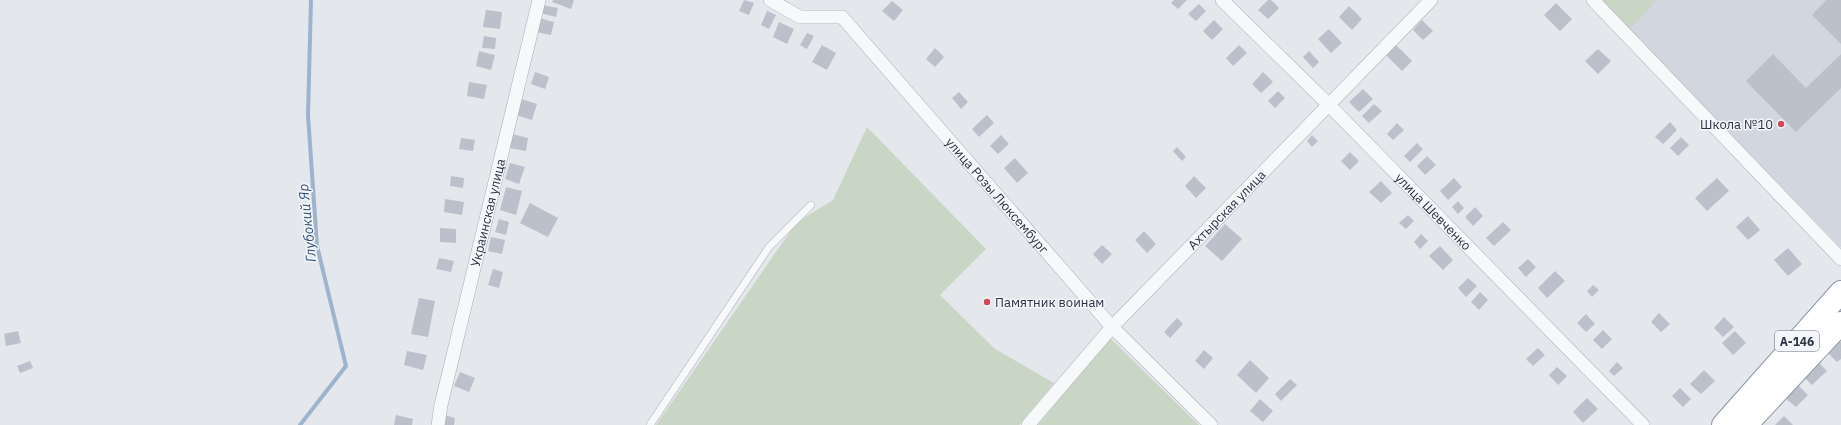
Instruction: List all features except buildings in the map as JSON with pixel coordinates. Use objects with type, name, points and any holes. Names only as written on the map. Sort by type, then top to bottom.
[{"type":"highway","name":"А-146","points":[[1722,425],[1841,292]]},
{"type":"highway","name":"А-146","points":[[1746,425],[1841,324]]},
{"type":"street","name":"Украинская улица","points":[[438,425],[441,405],[539,0]]},
{"type":"street","name":"улица Розы Люксембург","points":[[770,0],[800,18],[842,17],[1112,327],[1211,425]]},
{"type":"street","name":"улица Шевченко","points":[[1222,0],[1329,105],[1643,425]]},
{"type":"street","name":"Ахтырская улица","points":[[1028,425],[1112,327],[1431,0]]},
{"type":"street","points":[[1594,0],[1841,259]]},
{"type":"lane","points":[[650,425],[769,246],[810,205]]},
{"type":"shaded area","name":"Школа №10","points":[[1601,0],[1841,0],[1841,248]]},
{"type":"green space","points":[[1601,0],[1657,0],[1629,29]]},
{"type":"green space","points":[[867,127],[986,249],[940,295],[995,349],[1054,383],[1019,425],[656,425],[796,223],[833,200]]},
{"type":"green space","points":[[1110,338],[1199,425],[1038,425]]},
{"type":"waterway","name":"Глубокий Яр","points":[[300,425],[346,366],[317,246],[308,115],[311,0]]},
{"type":"place","name":"Школа №10","points":[[1781,124]]},
{"type":"place","name":"Памятник воинам","points":[[987,302]]}]
